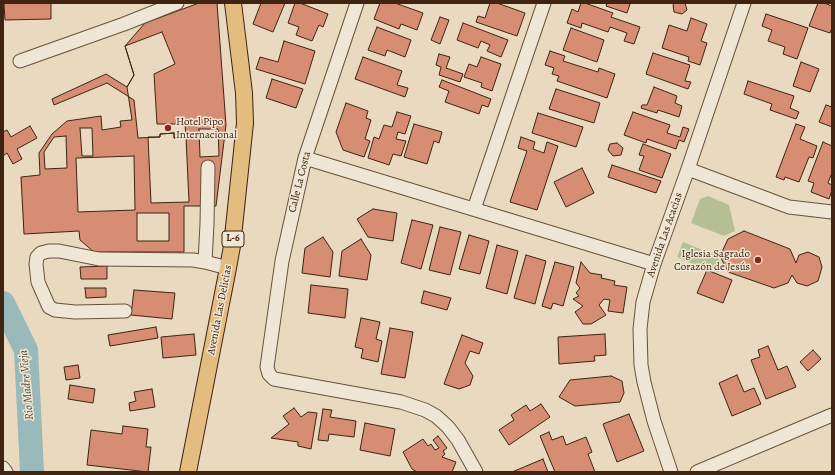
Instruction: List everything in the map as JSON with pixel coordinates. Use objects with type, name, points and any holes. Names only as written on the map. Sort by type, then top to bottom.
[{"type":"main road","name":"Avenida Las Delicias","points":[[188,472],[228,268],[246,123],[244,93],[232,3]]},
{"type":"street","points":[[20,61],[124,24],[177,3]]},
{"type":"street","name":"Calle La Costa","points":[[357,3],[305,158],[282,261],[266,367],[269,374],[274,379],[401,402],[425,410],[436,416],[448,427],[458,440],[476,472]]},
{"type":"street","points":[[474,209],[544,3]]},
{"type":"street","name":"Avenida Las Acacias","points":[[671,472],[654,421],[644,382],[640,349],[640,329],[643,302],[654,264],[744,3]]},
{"type":"street","points":[[305,158],[654,264]]},
{"type":"street","points":[[205,262],[208,167]]},
{"type":"street","points":[[688,169],[789,206],[832,212]]},
{"type":"street","points":[[125,311],[75,312],[55,310],[49,307],[38,282],[36,264],[37,257],[41,253],[59,251],[99,259],[193,260],[228,268]]},
{"type":"street","points":[[697,472],[832,415]]},
{"type":"street","points":[[3,468],[6,472]]},
{"type":"green space","points":[[708,196],[729,205],[735,231],[724,236],[691,223],[700,199]]},
{"type":"green space","points":[[683,242],[717,256],[721,263],[718,272],[706,267],[705,269],[677,257]]},
{"type":"building","points":[[3,3],[51,3],[51,19],[5,20]]},
{"type":"building","name":"Hotel Pipo Internacional","points":[[199,3],[217,3],[226,125],[216,206],[184,206],[184,252],[94,252],[80,240],[79,231],[24,234],[21,177],[40,175],[39,153],[52,134],[67,121],[101,116],[102,130],[121,127],[120,121],[132,120],[127,87],[134,75],[125,46],[145,23]]},
{"type":"building","points":[[261,3],[285,3],[273,32],[253,24]]},
{"type":"building","points":[[295,3],[300,3],[328,14],[323,27],[319,25],[312,41],[296,35],[299,27],[288,23]]},
{"type":"building","points":[[380,3],[395,3],[423,13],[417,30],[401,24],[399,29],[374,19]]},
{"type":"building","points":[[490,3],[497,3],[525,13],[517,36],[476,22],[478,16],[485,18]]},
{"type":"building","points":[[581,3],[613,13],[611,17],[640,27],[634,44],[624,41],[627,33],[610,27],[608,32],[582,23],[581,28],[567,23],[572,9],[578,12]]},
{"type":"building","points":[[607,3],[630,4],[627,13],[606,6]]},
{"type":"building","points":[[675,3],[685,3],[687,10],[682,14],[674,12],[673,5]]},
{"type":"building","points":[[818,3],[824,3],[832,6],[832,28],[830,33],[809,26]]},
{"type":"building","points":[[766,14],[808,28],[797,59],[783,54],[785,47],[768,41],[772,30],[762,26]]},
{"type":"building","points":[[440,17],[449,20],[440,44],[431,40]]},
{"type":"building","points":[[691,18],[707,24],[701,41],[707,43],[700,65],[688,61],[689,57],[662,48],[669,25],[687,31]]},
{"type":"building","points":[[463,23],[508,40],[501,57],[487,51],[490,45],[481,41],[478,48],[457,40]]},
{"type":"building","points":[[377,27],[411,40],[405,57],[387,50],[385,56],[368,50]]},
{"type":"building","points":[[571,28],[604,40],[597,62],[563,50]]},
{"type":"building","points":[[162,32],[175,64],[154,74],[157,124],[185,124],[186,137],[174,138],[174,133],[160,134],[160,137],[138,138],[134,100],[107,83],[54,105],[52,99],[106,74],[127,87],[134,75],[125,46]]},
{"type":"building","points":[[284,41],[315,51],[305,84],[256,69],[260,57],[278,62]]},
{"type":"building","points":[[550,51],[565,56],[563,61],[598,72],[599,68],[615,74],[607,98],[557,81],[559,76],[552,74],[554,68],[545,65]]},
{"type":"building","points":[[653,53],[690,65],[685,81],[691,82],[688,89],[646,74]]},
{"type":"building","points":[[439,54],[450,57],[446,68],[463,74],[460,82],[439,75],[441,67],[436,65]]},
{"type":"building","points":[[363,57],[402,71],[397,85],[408,88],[405,97],[355,79]]},
{"type":"building","points":[[481,57],[501,64],[492,91],[481,87],[482,83],[464,77],[469,64],[477,67]]},
{"type":"building","points":[[801,62],[819,69],[810,92],[793,86]]},
{"type":"building","points":[[272,79],[303,89],[296,108],[266,98]]},
{"type":"building","points":[[442,80],[491,99],[488,107],[482,105],[479,114],[445,102],[449,91],[439,87]]},
{"type":"building","points":[[748,81],[794,96],[790,108],[799,112],[796,119],[770,110],[772,104],[744,94]]},
{"type":"building","points":[[654,87],[677,96],[675,103],[682,106],[679,117],[658,110],[657,113],[641,108],[642,105],[647,105]]},
{"type":"building","points":[[556,89],[600,103],[594,123],[549,109]]},
{"type":"building","points":[[346,103],[368,111],[366,118],[371,120],[365,139],[370,141],[364,157],[343,150],[336,132]]},
{"type":"building","points":[[826,105],[832,107],[832,127],[819,122]]},
{"type":"building","points":[[397,112],[411,116],[405,134],[398,132],[396,139],[406,141],[401,156],[393,154],[389,165],[368,158],[374,137],[379,139],[384,125],[392,127]]},
{"type":"building","points":[[633,112],[670,125],[667,133],[680,137],[683,127],[689,129],[684,142],[679,140],[676,149],[647,139],[646,143],[624,135]]},
{"type":"building","points":[[538,113],[583,127],[576,147],[532,133]]},
{"type":"building","points":[[414,124],[442,132],[439,143],[434,141],[427,164],[404,157]]},
{"type":"building","points":[[796,124],[805,127],[800,139],[817,146],[813,158],[809,157],[799,182],[785,177],[784,180],[776,177]]},
{"type":"building","points":[[30,126],[37,138],[17,149],[22,159],[13,164],[7,153],[3,156],[3,132],[7,130],[11,137]]},
{"type":"building","points":[[80,128],[92,128],[93,156],[82,156]]},
{"type":"building","points":[[199,129],[218,129],[219,156],[200,157]]},
{"type":"building","points":[[174,133],[174,138],[186,137],[189,202],[151,203],[148,137],[160,137],[160,134]]},
{"type":"building","points":[[66,136],[67,168],[45,169],[44,152],[54,137]]},
{"type":"building","points":[[521,137],[535,142],[533,149],[544,153],[547,142],[558,146],[537,210],[510,202],[527,151],[518,148]]},
{"type":"building","points":[[823,142],[832,146],[832,175],[828,183],[832,185],[832,190],[829,199],[811,192],[814,183],[808,181]]},
{"type":"building","points":[[617,143],[623,148],[621,155],[613,156],[608,150],[610,144]]},
{"type":"building","points":[[643,144],[671,154],[662,178],[639,170],[644,156],[639,155]]},
{"type":"building","points":[[134,156],[135,210],[78,212],[76,158]]},
{"type":"building","points":[[612,165],[661,181],[656,193],[608,177]]},
{"type":"building","points":[[582,168],[594,193],[566,207],[554,182]]},
{"type":"building","points":[[373,209],[397,213],[393,241],[368,237],[357,219]]},
{"type":"building","points":[[137,213],[169,213],[169,241],[137,241]]},
{"type":"building","points":[[412,220],[433,225],[421,269],[401,263]]},
{"type":"building","points":[[440,227],[461,232],[450,275],[429,270]]},
{"type":"building","name":"Iglesia Sagrado Corazón de Jesús","points":[[744,231],[790,249],[796,263],[799,255],[808,252],[819,257],[822,267],[818,281],[807,286],[797,283],[792,275],[788,283],[774,288],[728,272],[720,256],[728,239]]},
{"type":"building","points":[[469,235],[489,241],[480,274],[459,269]]},
{"type":"building","points":[[323,237],[333,252],[330,277],[302,273],[305,248]]},
{"type":"building","points":[[361,239],[371,255],[367,280],[339,276],[342,251]]},
{"type":"building","points":[[497,245],[518,251],[507,294],[486,288]]},
{"type":"building","points":[[526,255],[546,261],[535,304],[514,298]]},
{"type":"building","points":[[555,262],[574,267],[563,306],[553,303],[551,309],[542,306]]},
{"type":"building","points":[[581,262],[590,273],[602,275],[601,278],[615,281],[614,285],[627,287],[623,313],[608,311],[610,300],[604,299],[599,305],[606,315],[591,324],[583,324],[575,312],[583,306],[573,299],[579,296],[576,293],[580,288],[576,283]]},
{"type":"building","points":[[107,266],[107,279],[81,279],[80,267]]},
{"type":"building","points":[[707,270],[732,280],[723,303],[697,293]]},
{"type":"building","points":[[311,285],[348,289],[345,318],[308,313]]},
{"type":"building","points":[[85,288],[106,288],[106,297],[86,298]]},
{"type":"building","points":[[134,290],[175,293],[172,319],[131,315]]},
{"type":"building","points":[[424,291],[451,298],[447,310],[421,303]]},
{"type":"building","points":[[361,318],[380,322],[376,339],[382,341],[378,362],[361,358],[363,349],[355,347]]},
{"type":"building","points":[[156,327],[158,338],[110,346],[108,335]]},
{"type":"building","points":[[390,328],[413,332],[405,378],[381,374]]},
{"type":"building","points":[[194,334],[196,355],[163,358],[161,337]]},
{"type":"building","points":[[605,334],[606,355],[594,356],[595,361],[559,364],[558,337]]},
{"type":"building","points":[[462,335],[483,343],[479,354],[470,351],[465,363],[473,376],[470,385],[459,389],[444,384]]},
{"type":"building","points":[[768,346],[778,370],[787,366],[796,387],[766,399],[751,360],[760,357],[758,350]]},
{"type":"building","points":[[813,350],[821,359],[808,371],[800,362]]},
{"type":"building","points":[[78,365],[80,378],[66,380],[64,367]]},
{"type":"building","points":[[737,375],[744,392],[754,388],[761,404],[732,416],[719,383]]},
{"type":"building","points":[[611,376],[622,381],[624,393],[620,402],[575,406],[559,397],[570,380]]},
{"type":"building","points":[[70,385],[95,389],[93,403],[68,399]]},
{"type":"building","points":[[152,389],[155,407],[130,411],[129,403],[136,401],[134,392]]},
{"type":"building","points":[[541,404],[550,417],[509,445],[499,430],[514,420],[511,415],[526,405],[530,411]]},
{"type":"building","points":[[294,408],[301,417],[308,412],[317,413],[311,449],[298,446],[298,442],[271,438],[289,424],[283,416]]},
{"type":"building","points":[[323,409],[332,410],[330,417],[356,421],[354,437],[329,434],[328,441],[318,440]]},
{"type":"building","points":[[629,414],[644,451],[617,462],[603,424]]},
{"type":"building","points":[[365,423],[395,429],[390,456],[360,450]]},
{"type":"building","points":[[123,426],[148,429],[146,447],[151,447],[148,472],[87,465],[91,430],[122,434]]},
{"type":"building","points":[[549,432],[552,440],[563,436],[566,445],[586,437],[592,452],[588,454],[595,472],[555,472],[540,436]]},
{"type":"building","points":[[438,436],[447,448],[443,451],[445,454],[442,457],[456,462],[452,472],[417,472],[412,469],[403,452],[423,439],[428,446],[431,444],[435,450],[439,448],[433,440]]},
{"type":"building","points":[[543,459],[548,472],[512,472]]},
{"type":"waterway","name":"Río Madre Vieja","points":[[3,303],[26,350],[32,472]]},
{"type":"place","name":"Hotel Pipo Internacional","points":[[168,128]]},
{"type":"place","name":"Iglesia Sagrado Corazón de Jesús","points":[[758,260]]}]
